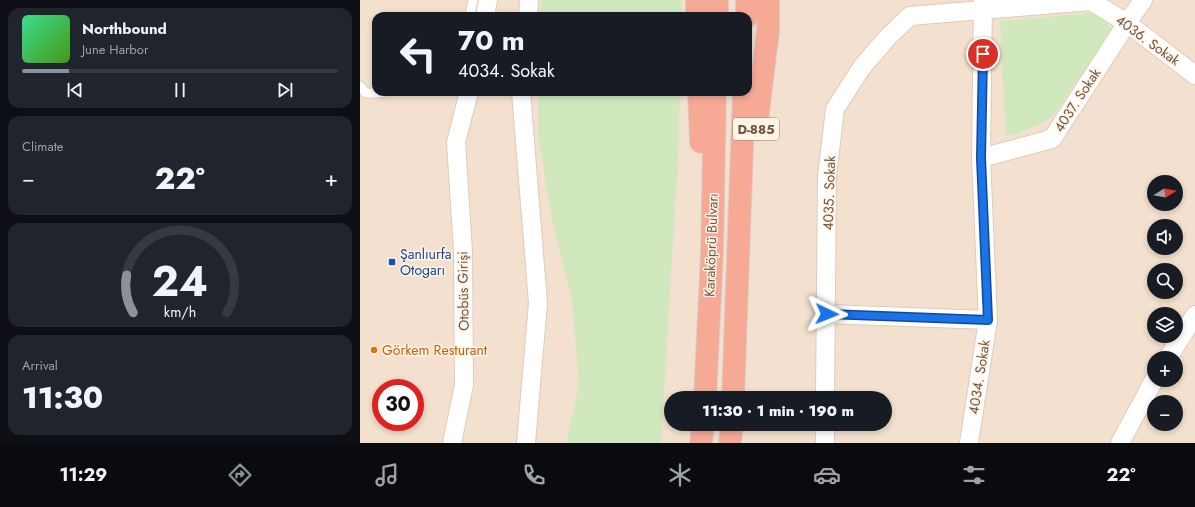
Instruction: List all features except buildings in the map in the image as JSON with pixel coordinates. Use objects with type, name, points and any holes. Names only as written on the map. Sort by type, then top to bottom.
[{"type":"highway","points":[[697,0],[697,12]]},
{"type":"highway","points":[[717,0],[717,12]]},
{"type":"highway","points":[[747,0],[747,12]]},
{"type":"highway","name":"D-885","points":[[739,257],[768,31],[768,0]]},
{"type":"highway","points":[[699,96],[700,134],[712,253]]},
{"type":"highway","name":"Karaköprü Bulvarı","points":[[705,391],[712,253],[715,96]]},
{"type":"highway","name":"Karaköprü Bulvarı","points":[[733,391],[744,96]]},
{"type":"highway","points":[[701,443],[702,431]]},
{"type":"highway","points":[[730,443],[731,431]]},
{"type":"street","points":[[486,12],[488,0]]},
{"type":"street","points":[[528,12],[529,0]]},
{"type":"street","name":"4037. Sokak","points":[[981,158],[1052,139],[1143,0]]},
{"type":"street","name":"4036. Sokak","points":[[910,16],[983,5],[1091,1],[1127,23],[1195,74]]},
{"type":"street","name":"4034. Sokak","points":[[969,443],[988,320],[981,158],[983,5]]},
{"type":"street","name":"4035. Sokak","points":[[825,391],[827,176],[835,109],[862,67],[887,38],[910,16]]},
{"type":"street","name":"Otobüs Girişi","points":[[452,443],[464,385],[463,252],[456,142],[468,96]]},
{"type":"street","points":[[521,96],[538,303],[526,443]]},
{"type":"street","points":[[827,314],[988,320]]},
{"type":"street","points":[[1172,351],[1195,315]]},
{"type":"street","points":[[1120,443],[1150,387]]},
{"type":"street","points":[[825,431],[825,443]]},
{"type":"lane","points":[[471,12],[473,0]]},
{"type":"lane","points":[[360,86],[366,93],[372,93]]},
{"type":"shaded area","points":[[360,0],[1195,0],[1195,443],[360,443]]},
{"type":"green space","points":[[542,0],[682,0],[681,12],[540,12]]},
{"type":"green space","points":[[1093,13],[1112,28],[1110,34],[1052,117],[1017,134],[1006,136],[1000,21]]},
{"type":"green space","points":[[538,96],[680,96],[678,157],[661,443],[566,443],[579,385],[572,299],[552,220],[538,134]]},
{"type":"place","name":"Şanlıurfa Otogarı","points":[[392,262]]},
{"type":"place","name":"Görkem Resturant","points":[[374,350]]},
{"type":"route","points":[[827,314],[988,320],[981,158],[983,54]]}]
